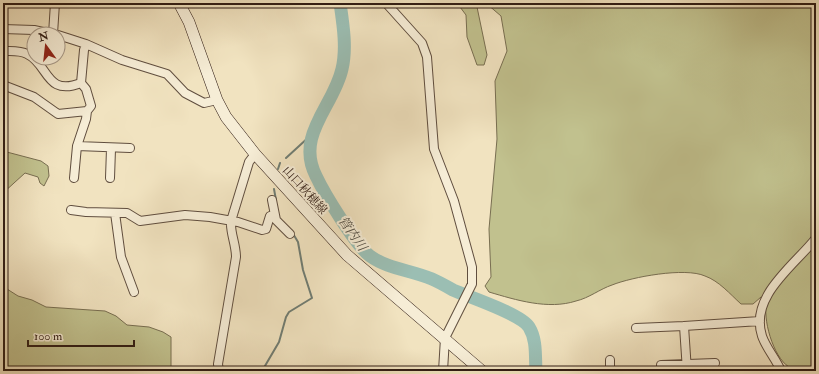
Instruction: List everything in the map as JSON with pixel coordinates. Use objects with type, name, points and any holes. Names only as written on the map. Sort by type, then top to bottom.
[{"type":"main road","name":"山口秋穂線","points":[[179,3],[189,22],[217,100],[226,117],[255,154],[347,255],[482,371]]},
{"type":"street","points":[[53,26],[55,3]]},
{"type":"street","points":[[386,3],[422,43],[427,57],[434,149],[454,202],[468,253],[472,278],[465,299],[445,338],[443,371]]},
{"type":"street","points":[[3,29],[26,30]]},
{"type":"street","points":[[66,38],[86,44],[122,60],[166,74],[185,93],[194,99],[204,103],[217,100]]},
{"type":"street","points":[[74,178],[77,146],[86,119],[87,111],[91,106],[86,89],[81,83],[84,50],[86,44]]},
{"type":"street","points":[[3,51],[19,51],[28,54],[50,80],[57,84],[73,87],[81,83]]},
{"type":"street","points":[[3,85],[34,97],[58,114],[87,111]]},
{"type":"street","points":[[77,146],[130,148]]},
{"type":"street","points":[[110,178],[111,148]]},
{"type":"street","points":[[219,371],[218,364],[236,257],[236,245],[230,226],[249,162],[255,154]]},
{"type":"street","points":[[272,200],[276,220],[290,234]]},
{"type":"street","points":[[71,210],[127,213],[140,221],[185,215],[210,216],[262,230],[266,229],[270,216],[274,215]]},
{"type":"street","points":[[115,213],[121,257],[134,292]]},
{"type":"street","points":[[781,371],[762,336],[760,321],[762,303],[770,291],[816,238]]},
{"type":"street","points":[[636,328],[760,321]]},
{"type":"street","points":[[684,326],[687,367]]},
{"type":"street","points":[[610,360],[610,371]]},
{"type":"street","points":[[661,365],[687,367],[715,363]]},
{"type":"green space","points":[[457,3],[816,3],[816,371],[792,369],[783,362],[778,355],[770,337],[766,317],[767,301],[761,297],[753,304],[741,304],[715,281],[696,273],[685,272],[658,274],[632,279],[608,287],[581,300],[565,304],[554,305],[532,303],[489,292],[485,286],[491,277],[489,229],[497,139],[495,81],[507,51],[501,16],[487,4],[477,7],[487,55],[484,65],[477,65],[467,37],[466,15]]},
{"type":"green space","points":[[3,151],[41,161],[48,166],[49,176],[44,186],[40,183],[38,177],[25,173],[3,193]]},
{"type":"green space","points":[[3,279],[7,289],[18,296],[32,300],[46,307],[105,311],[116,316],[127,325],[149,327],[163,332],[171,337],[171,366],[174,371],[3,371]]},
{"type":"waterway","name":"管内川","points":[[340,3],[344,44],[342,69],[338,83],[318,121],[310,147],[311,161],[320,184],[349,231],[370,256],[392,267],[432,279],[453,290],[506,311],[524,322],[532,332],[535,348],[536,371]]},
{"type":"waterway","points":[[286,158],[310,136]]},
{"type":"waterway","points":[[278,169],[280,163]]},
{"type":"waterway","points":[[274,189],[276,200]]},
{"type":"waterway","points":[[262,371],[279,342],[286,317],[289,312],[312,298],[303,270],[298,242],[292,232]]}]
